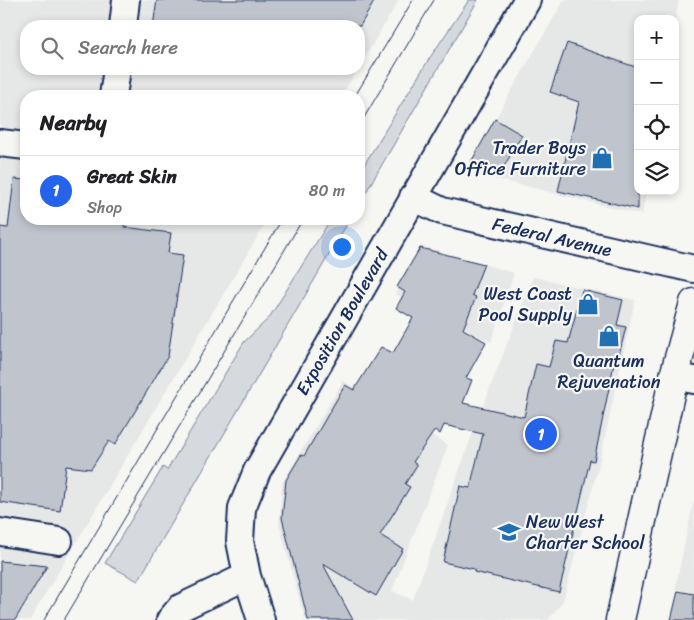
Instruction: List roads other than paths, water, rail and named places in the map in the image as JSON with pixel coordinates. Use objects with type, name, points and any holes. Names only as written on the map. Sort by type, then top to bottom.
[{"type":"main road","points":[[620,620],[684,378],[694,303]]},
{"type":"street","points":[[124,20],[126,0]]},
{"type":"street","name":"Exposition Boulevard","points":[[261,620],[247,576],[240,541],[242,508],[257,472],[527,0]]},
{"type":"street","points":[[114,90],[116,75]]},
{"type":"street","points":[[0,142],[20,145]]},
{"type":"street","name":"Federal Avenue","points":[[414,197],[442,211],[694,269]]},
{"type":"street","points":[[0,532],[59,541]]},
{"type":"street","points":[[170,620],[180,608],[247,576]]},
{"type":"tram line","points":[[359,90],[413,0]]},
{"type":"tram line","points":[[365,116],[434,0]]},
{"type":"tram line","points":[[44,620],[278,225]]},
{"type":"tram line","points":[[64,620],[299,225]]},
{"type":"place","name":"Trader Boys Office Furniture","points":[[602,158]]},
{"type":"place","name":"West Coast Pool Supply","points":[[588,304]]},
{"type":"place","name":"Quantum Rejuvenation","points":[[609,336]]},
{"type":"place","name":"Great Skin","points":[[541,434]]},
{"type":"place","name":"New West Charter School","points":[[509,532]]}]
